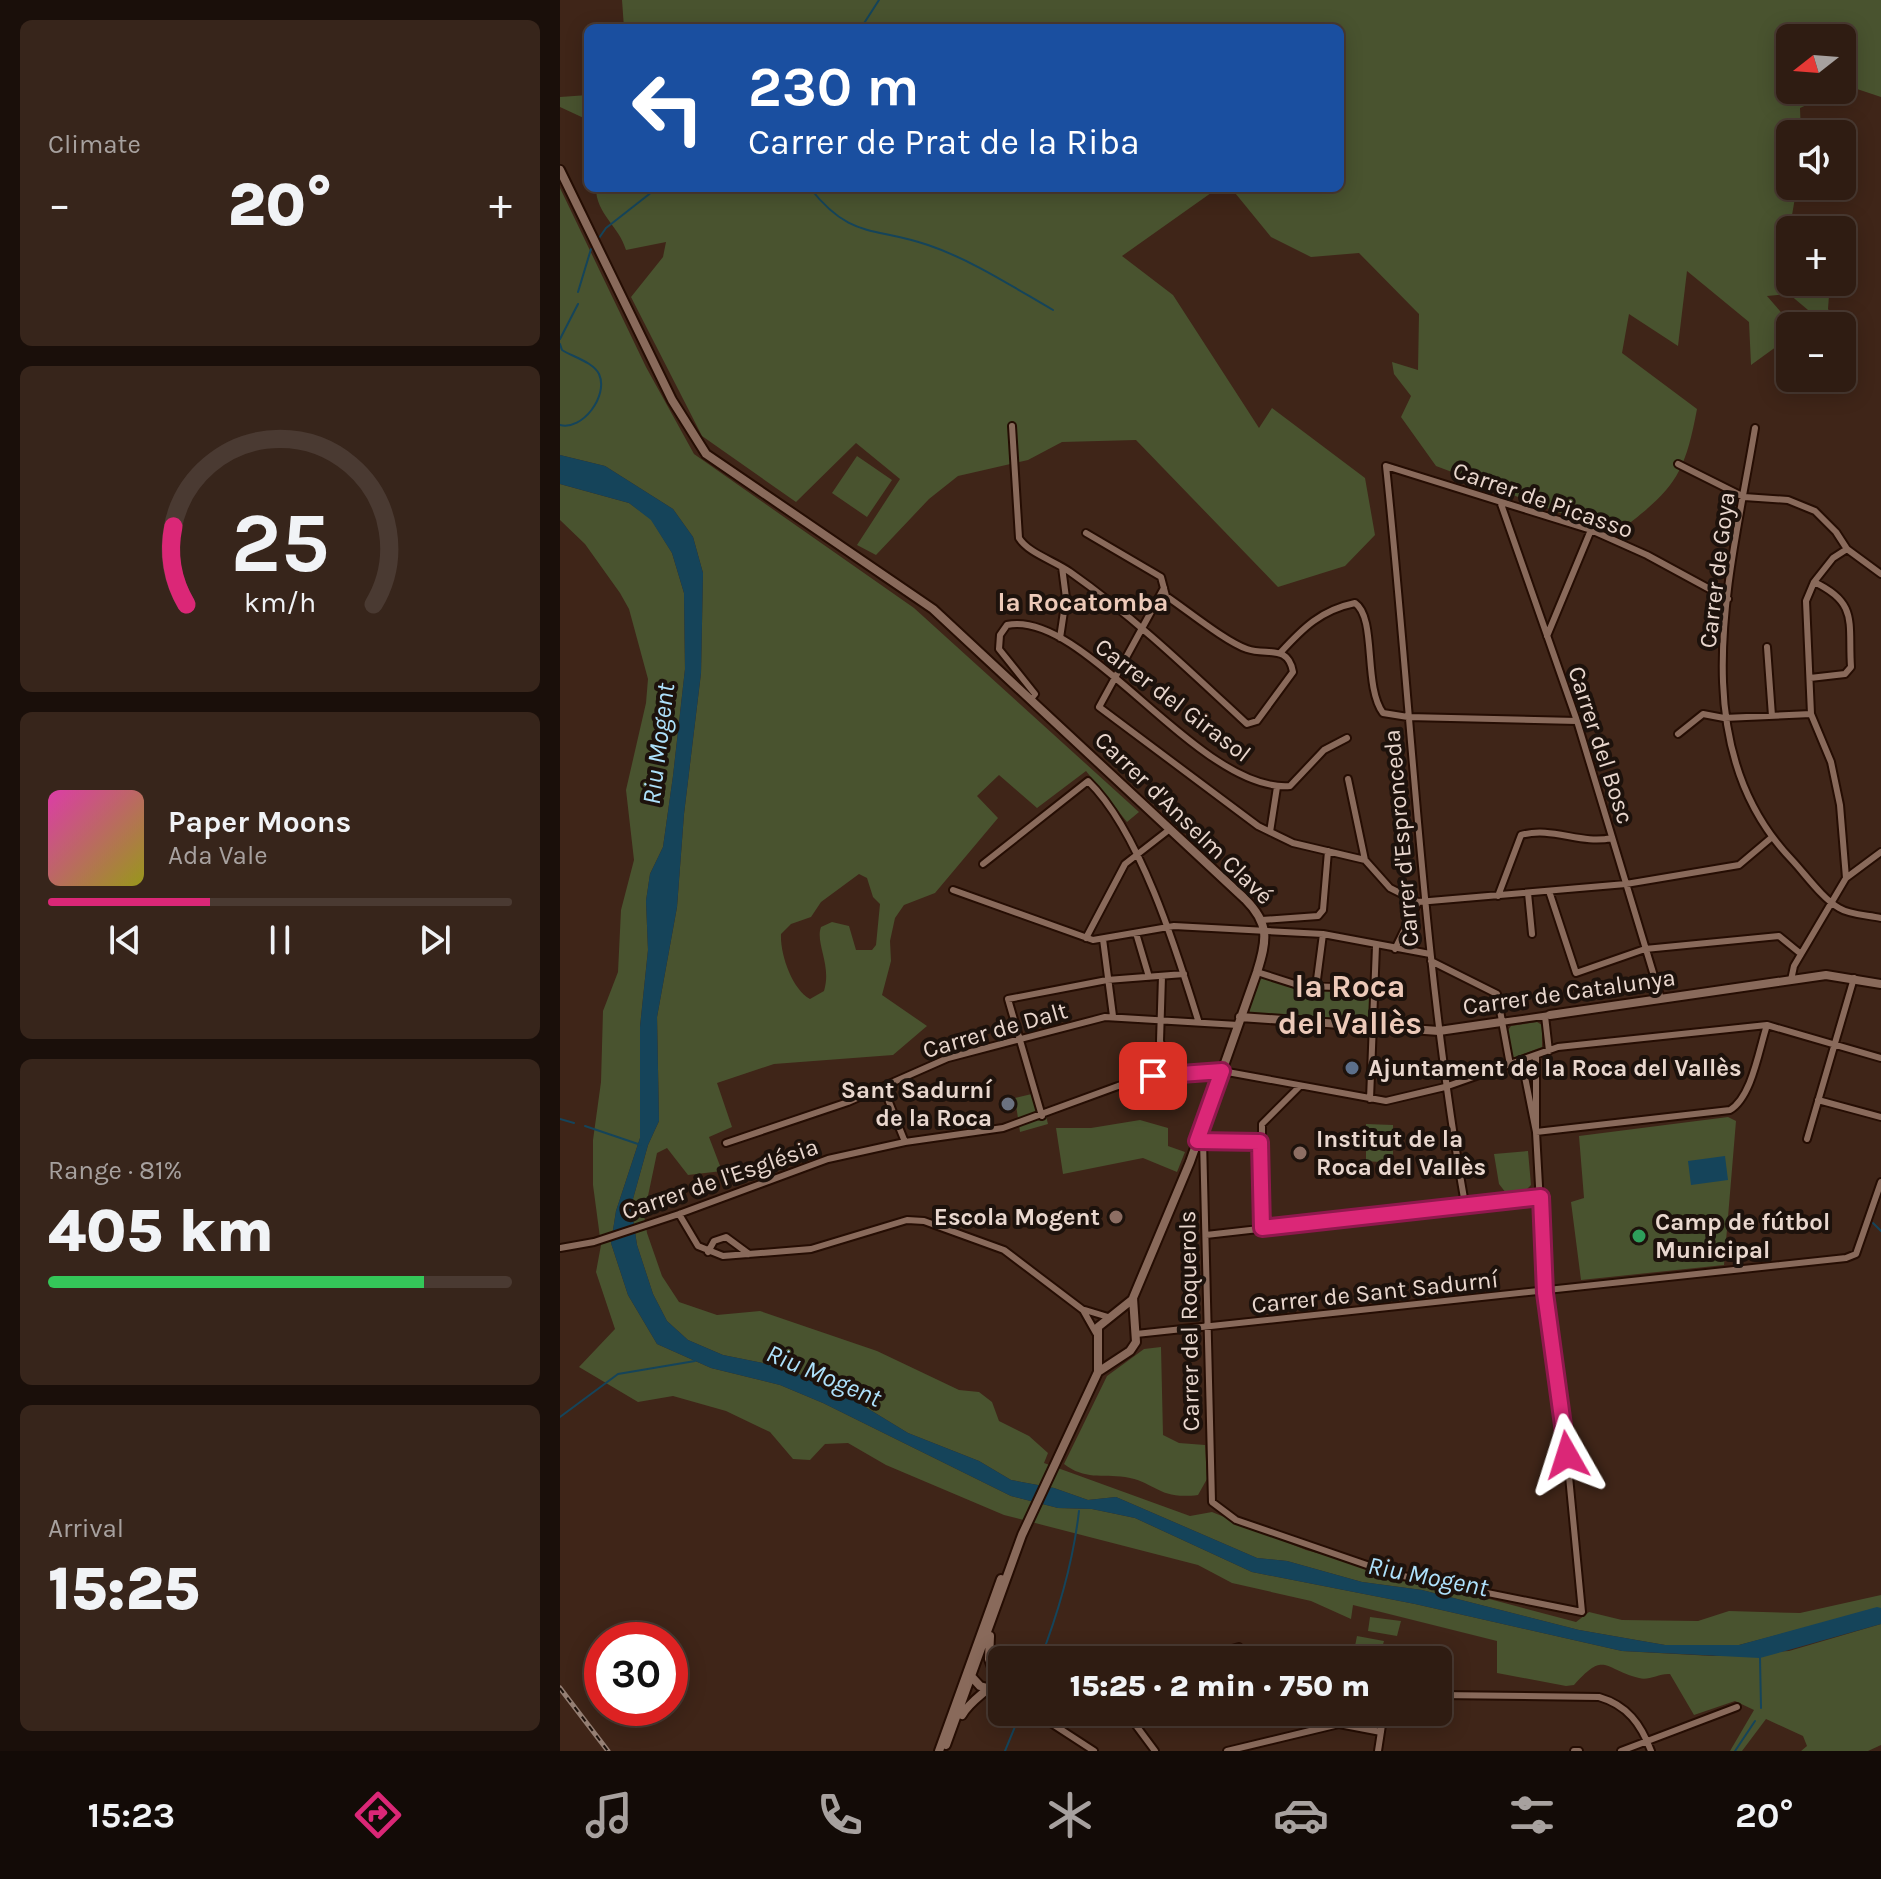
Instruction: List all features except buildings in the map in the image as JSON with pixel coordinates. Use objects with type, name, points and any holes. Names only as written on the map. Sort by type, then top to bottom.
[{"type":"street","name":"Carrer d'Anselm Clavé","points":[[560,170],[672,400],[706,454],[933,609],[1170,829],[1262,920],[1264,930],[1257,972],[1200,1140],[1133,1298]]},
{"type":"street","points":[[1012,426],[1019,538],[1023,545],[1062,567],[1140,627],[1247,724],[1257,721],[1293,672],[1291,662],[1281,652],[1248,650],[1166,596],[1161,577],[1086,533]]},
{"type":"street","name":"Carrer de Goya","points":[[1755,428],[1728,599],[1724,718],[1738,775],[1771,838],[1833,903]]},
{"type":"street","points":[[1678,464],[1744,497],[1788,500],[1815,511],[1836,532],[1847,549],[1881,574]]},
{"type":"street","name":"Carrer de Picasso","points":[[1386,466],[1591,530],[1647,555],[1728,599]]},
{"type":"street","name":"Carrer d'Espronceda","points":[[1386,466],[1421,902],[1431,958],[1445,1087],[1465,1204]]},
{"type":"street","name":"Carrer del Bosc","points":[[1501,503],[1577,721],[1661,999]]},
{"type":"street","points":[[1547,636],[1591,530]]},
{"type":"street","points":[[1846,878],[1840,805],[1831,762],[1811,714],[1806,601],[1814,582],[1833,558],[1847,549]]},
{"type":"street","points":[[1060,638],[1066,598],[1062,567]]},
{"type":"street","points":[[1810,678],[1845,674],[1851,667],[1847,610],[1843,600],[1836,592],[1814,582]]},
{"type":"street","points":[[1164,588],[1099,707],[1270,832],[1293,843],[1365,860]]},
{"type":"street","points":[[1281,652],[1308,623],[1326,612],[1355,603],[1365,613],[1376,703],[1383,713],[1408,717],[1577,721]]},
{"type":"street","name":"Carrer del Girasol","points":[[1031,699],[1035,694],[999,649],[1000,635],[1007,625],[1020,622],[1060,638],[1117,679],[1199,748],[1250,780],[1277,787]]},
{"type":"street","points":[[1767,647],[1772,716]]},
{"type":"street","points":[[1678,734],[1703,714],[1724,718],[1811,714]]},
{"type":"street","points":[[1270,832],[1277,787],[1290,786],[1324,750],[1347,738]]},
{"type":"street","points":[[1348,779],[1365,860],[1390,888],[1421,902],[1626,884],[1739,865],[1771,838]]},
{"type":"street","points":[[983,864],[1088,781],[1136,856],[1168,928],[1198,1020]]},
{"type":"street","points":[[1086,938],[1125,864],[1170,829]]},
{"type":"street","points":[[1498,896],[1521,835],[1546,831],[1582,841],[1612,838]]},
{"type":"street","points":[[1262,920],[1318,916],[1323,910],[1328,851]]},
{"type":"street","points":[[1791,980],[1801,954],[1846,878],[1881,852]]},
{"type":"street","points":[[953,890],[1086,938],[1103,939],[1168,928],[1264,930],[1323,934],[1431,958],[1497,994],[1510,1065]]},
{"type":"street","points":[[1549,891],[1576,973],[1645,949],[1779,936],[1801,954]]},
{"type":"street","points":[[1528,893],[1532,934]]},
{"type":"street","points":[[1395,949],[1421,902]]},
{"type":"street","points":[[1833,903],[1840,909],[1881,918]]},
{"type":"street","points":[[1136,933],[1149,977]]},
{"type":"street","points":[[1316,987],[1323,934]]},
{"type":"street","points":[[1103,939],[1113,1016]]},
{"type":"street","points":[[1370,1099],[1376,946]]},
{"type":"street","points":[[1257,972],[1316,987],[1376,988]]},
{"type":"street","points":[[1042,1116],[1008,999],[1107,980],[1184,974]]},
{"type":"street","name":"Carrer de Catalunya","points":[[1239,1021],[1439,1031],[1826,975],[1881,984]]},
{"type":"street","points":[[1162,976],[1160,1041],[1170,1073]]},
{"type":"street","points":[[1807,1139],[1854,978]]},
{"type":"street","points":[[1548,1015],[1549,1051]]},
{"type":"street","name":"Carrer de Dalt","points":[[726,1143],[883,1087],[948,1058],[1113,1016],[1239,1021]]},
{"type":"street","points":[[1536,1132],[1730,1110],[1738,1105],[1767,1025],[1881,1058]]},
{"type":"street","name":"Carrer de l'Església","points":[[560,1248],[612,1236],[679,1214],[828,1159],[905,1142],[1003,1128],[1033,1120],[1118,1086],[1170,1073],[1222,1071],[1386,1101],[1445,1087],[1558,1047],[1767,1025]]},
{"type":"street","points":[[1536,1056],[1539,1113],[1536,1132]]},
{"type":"street","points":[[1522,1062],[1536,1132],[1545,1293]]},
{"type":"street","points":[[1262,1228],[1262,1124],[1300,1086]]},
{"type":"street","points":[[883,1087],[905,1142]]},
{"type":"street","points":[[1818,1100],[1881,1117]]},
{"type":"street","points":[[1200,1140],[1260,1142]]},
{"type":"street","name":"Carrer del Roquerols","points":[[1200,1140],[1206,1235],[1207,1401],[1212,1502],[1236,1520],[1393,1574],[1582,1612],[1564,1424],[1545,1293]]},
{"type":"street","name":"Carrer de Sant Sadurní","points":[[1136,1334],[1545,1293],[1856,1254],[1881,1182]]},
{"type":"street","points":[[1206,1235],[1541,1197]]},
{"type":"street","points":[[679,1214],[693,1241],[708,1252],[723,1256],[811,1249],[907,1220],[919,1220],[1001,1248],[1083,1310],[1126,1318],[1132,1324],[1136,1334],[1134,1347],[1098,1372]]},
{"type":"street","points":[[708,1252],[714,1241],[726,1237],[749,1254]]},
{"type":"street","points":[[1096,1333],[1133,1298]]},
{"type":"street","points":[[1132,1324],[1133,1298]]},
{"type":"street","points":[[942,1749],[989,1605],[1098,1372],[1096,1333],[1083,1310]]},
{"type":"street","points":[[1099,1346],[1108,1355],[1121,1356]]},
{"type":"street","points":[[942,1749],[972,1676],[1022,1535]]},
{"type":"street","points":[[942,1749],[971,1701],[986,1690],[969,1674],[989,1605]]},
{"type":"street","points":[[988,1646],[992,1619]]},
{"type":"street","points":[[952,1711],[972,1676],[980,1669],[988,1668]]},
{"type":"street","points":[[1452,1695],[1599,1697],[1617,1702],[1633,1717],[1651,1751]]},
{"type":"street","points":[[1621,1751],[1737,1707]]},
{"type":"street","points":[[1227,1751],[1339,1724],[1381,1732]]},
{"type":"street","points":[[1056,1726],[1094,1751]]},
{"type":"street","points":[[1136,1726],[1155,1751]]},
{"type":"street","points":[[1378,1751],[1382,1726]]},
{"type":"green space","points":[[622,0],[1881,0],[1881,97],[1856,89],[1856,24],[1776,24],[1776,104],[1809,104],[1800,108],[1800,120],[1776,120],[1776,200],[1795,200],[1792,216],[1776,216],[1776,295],[1767,296],[1781,312],[1776,312],[1776,347],[1751,365],[1749,322],[1687,271],[1678,346],[1629,314],[1622,353],[1697,409],[1687,452],[1673,482],[1616,534],[1436,466],[1401,417],[1411,396],[1394,374],[1392,362],[1418,370],[1419,314],[1359,253],[1311,257],[1271,237],[1234,192],[1344,192],[1344,24],[624,24]]},
{"type":"green space","points":[[584,95],[584,118],[560,107],[560,97]]},
{"type":"green space","points":[[560,188],[646,367],[694,454],[914,608],[1139,812],[1127,822],[1086,771],[1037,808],[999,775],[977,796],[998,818],[935,893],[904,905],[895,918],[890,941],[891,961],[882,995],[927,1026],[893,1055],[774,1064],[717,1083],[732,1127],[709,1137],[722,1171],[688,1175],[667,1148],[657,1153],[644,1215],[662,1276],[679,1302],[717,1315],[760,1311],[877,1351],[959,1390],[979,1392],[992,1402],[999,1421],[1029,1436],[1048,1453],[1044,1463],[1190,1516],[1212,1512],[1306,1550],[1576,1622],[1589,1612],[1622,1620],[1698,1621],[1729,1611],[1800,1613],[1881,1595],[1881,1608],[1739,1645],[1665,1645],[1579,1630],[1422,1590],[1362,1582],[1287,1561],[1257,1558],[1116,1497],[1088,1500],[1054,1488],[1011,1480],[979,1461],[908,1433],[844,1394],[782,1367],[723,1355],[688,1340],[667,1321],[653,1294],[637,1245],[631,1206],[648,1145],[659,1121],[657,1017],[677,907],[684,814],[701,673],[703,573],[693,537],[673,509],[605,466],[560,455]],"holes":[[[859,874],[867,878],[873,897],[880,904],[876,945],[872,950],[856,950],[849,926],[832,922],[821,927],[826,981],[824,991],[810,999],[788,970],[781,934],[791,924],[811,917],[821,902]]]},
{"type":"green space","points":[[596,192],[1212,192],[1122,256],[1173,295],[1259,428],[1272,408],[1365,478],[1375,535],[1345,566],[1278,587],[1136,440],[1062,442],[1028,460],[958,476],[929,499],[876,555],[857,545],[900,479],[856,443],[796,502],[702,436],[631,297],[663,257],[666,242],[626,250]]},
{"type":"green space","points":[[1791,296],[1829,296],[1830,312],[1810,312]]},
{"type":"green space","points":[[857,456],[892,480],[867,517],[832,493]]},
{"type":"green space","points":[[560,484],[629,503],[651,519],[672,553],[684,593],[685,669],[673,776],[663,847],[650,874],[646,901],[648,950],[640,1027],[640,1138],[616,1211],[611,1243],[628,1295],[657,1344],[711,1368],[780,1385],[823,1403],[1011,1496],[1058,1508],[1092,1509],[1135,1518],[1252,1572],[1415,1604],[1622,1651],[1713,1656],[1789,1651],[1881,1624],[1881,1745],[1868,1751],[1801,1751],[1807,1746],[1803,1736],[1766,1719],[1742,1751],[1730,1751],[1754,1710],[1735,1701],[1694,1715],[1670,1674],[1643,1679],[1599,1665],[1574,1685],[1566,1686],[1497,1673],[1497,1641],[1353,1605],[1351,1619],[1311,1601],[1232,1583],[1198,1565],[1004,1515],[886,1465],[848,1443],[825,1444],[810,1460],[793,1459],[770,1432],[726,1411],[673,1396],[638,1402],[579,1367],[615,1329],[596,1272],[601,1245],[593,1185],[593,1140],[601,1082],[603,1011],[618,972],[621,910],[634,860],[626,790],[646,703],[648,679],[629,609],[585,544],[560,520]]},
{"type":"green space","points":[[1261,974],[1301,986],[1374,990],[1372,1026],[1254,1017],[1249,1011]]},
{"type":"green space","points":[[1537,1022],[1542,1025],[1542,1047],[1513,1058],[1508,1030],[1511,1026]]},
{"type":"green space","points":[[1040,1092],[1048,1124],[1020,1132],[1015,1098]]},
{"type":"green space","points":[[1728,1117],[1736,1121],[1724,1265],[1581,1280],[1571,1202],[1584,1198],[1579,1136]]},
{"type":"green space","points":[[1140,1120],[1168,1128],[1168,1146],[1185,1152],[1177,1172],[1143,1158],[1063,1174],[1056,1128],[1091,1128]]},
{"type":"green space","points":[[1366,1124],[1393,1125],[1393,1163],[1366,1161]]},
{"type":"green space","points":[[1528,1151],[1531,1185],[1526,1190],[1506,1193],[1499,1184],[1494,1154]]},
{"type":"green space","points":[[1161,1347],[1163,1435],[1179,1443],[1205,1445],[1207,1479],[1198,1495],[1165,1493],[1135,1479],[1086,1474],[1064,1464],[1107,1376],[1144,1349]]},
{"type":"green space","points":[[1370,1617],[1401,1621],[1397,1636],[1368,1631]]},
{"type":"green space","points":[[1357,1636],[1384,1641],[1383,1646],[1355,1646]]},
{"type":"water","points":[[560,455],[605,466],[673,509],[693,537],[703,573],[701,673],[684,814],[677,907],[657,1017],[659,1121],[648,1145],[631,1206],[637,1245],[653,1294],[667,1321],[688,1340],[723,1355],[782,1367],[844,1394],[908,1433],[979,1461],[1011,1480],[1054,1488],[1088,1500],[1116,1497],[1257,1558],[1287,1561],[1362,1582],[1422,1590],[1579,1630],[1665,1645],[1739,1645],[1877,1607],[1881,1608],[1881,1624],[1760,1658],[1622,1651],[1415,1604],[1252,1572],[1135,1518],[1092,1509],[1058,1508],[1011,1496],[823,1403],[780,1385],[711,1368],[657,1344],[628,1295],[611,1243],[616,1211],[640,1138],[640,1027],[648,950],[646,901],[650,874],[663,847],[673,776],[685,669],[684,593],[672,553],[651,520],[629,503],[560,484]]},
{"type":"water","points":[[1725,1156],[1728,1180],[1691,1185],[1688,1161]]},
{"type":"waterway","points":[[864,24],[879,0]]},
{"type":"waterway","points":[[599,238],[606,228],[652,192]]},
{"type":"waterway","points":[[814,192],[825,205],[851,224],[944,251],[992,274],[1053,310]]},
{"type":"waterway","points":[[578,292],[591,249]]},
{"type":"waterway","points":[[560,339],[578,304]]},
{"type":"waterway","points":[[560,344],[562,350],[596,370],[601,383],[592,410],[577,423],[560,425]]},
{"type":"waterway","points":[[560,1119],[574,1123]]},
{"type":"waterway","points":[[585,1126],[641,1145]]},
{"type":"waterway","points":[[1873,1223],[1881,1231]]},
{"type":"waterway","points":[[560,1417],[618,1374],[695,1361]]},
{"type":"waterway","points":[[1045,1646],[1064,1587],[1079,1511]]},
{"type":"waterway","points":[[1760,1658],[1761,1708]]},
{"type":"waterway","points":[[1735,1751],[1755,1721]]},
{"type":"waterway","points":[[1005,1751],[1015,1726]]},
{"type":"railway","points":[[560,1688],[608,1751]]},
{"type":"place","name":"Ajuntament de la Roca del Vallès","points":[[1352,1068]]},
{"type":"place","name":"Sant Sadurní de la Roca","points":[[1008,1104]]},
{"type":"place","name":"Institut de la Roca del Vallès","points":[[1300,1153]]},
{"type":"place","name":"Escola Mogent","points":[[1116,1217]]},
{"type":"place","name":"Camp de fútbol Municipal","points":[[1639,1236]]},
{"type":"district","name":"la Rocatomba","points":[[1083,602]]},
{"type":"district","name":"la Roca del Vallès","points":[[1350,1004]]},
{"type":"route","points":[[1153,1076],[1222,1071],[1197,1141],[1260,1142],[1262,1228],[1541,1197],[1545,1293],[1567,1455]]},
{"type":"water label","name":"Riu Mogent","points":[[658,744]]},
{"type":"water label","name":"Riu Mogent","points":[[824,1375]]},
{"type":"water label","name":"Riu Mogent","points":[[1428,1576]]}]
